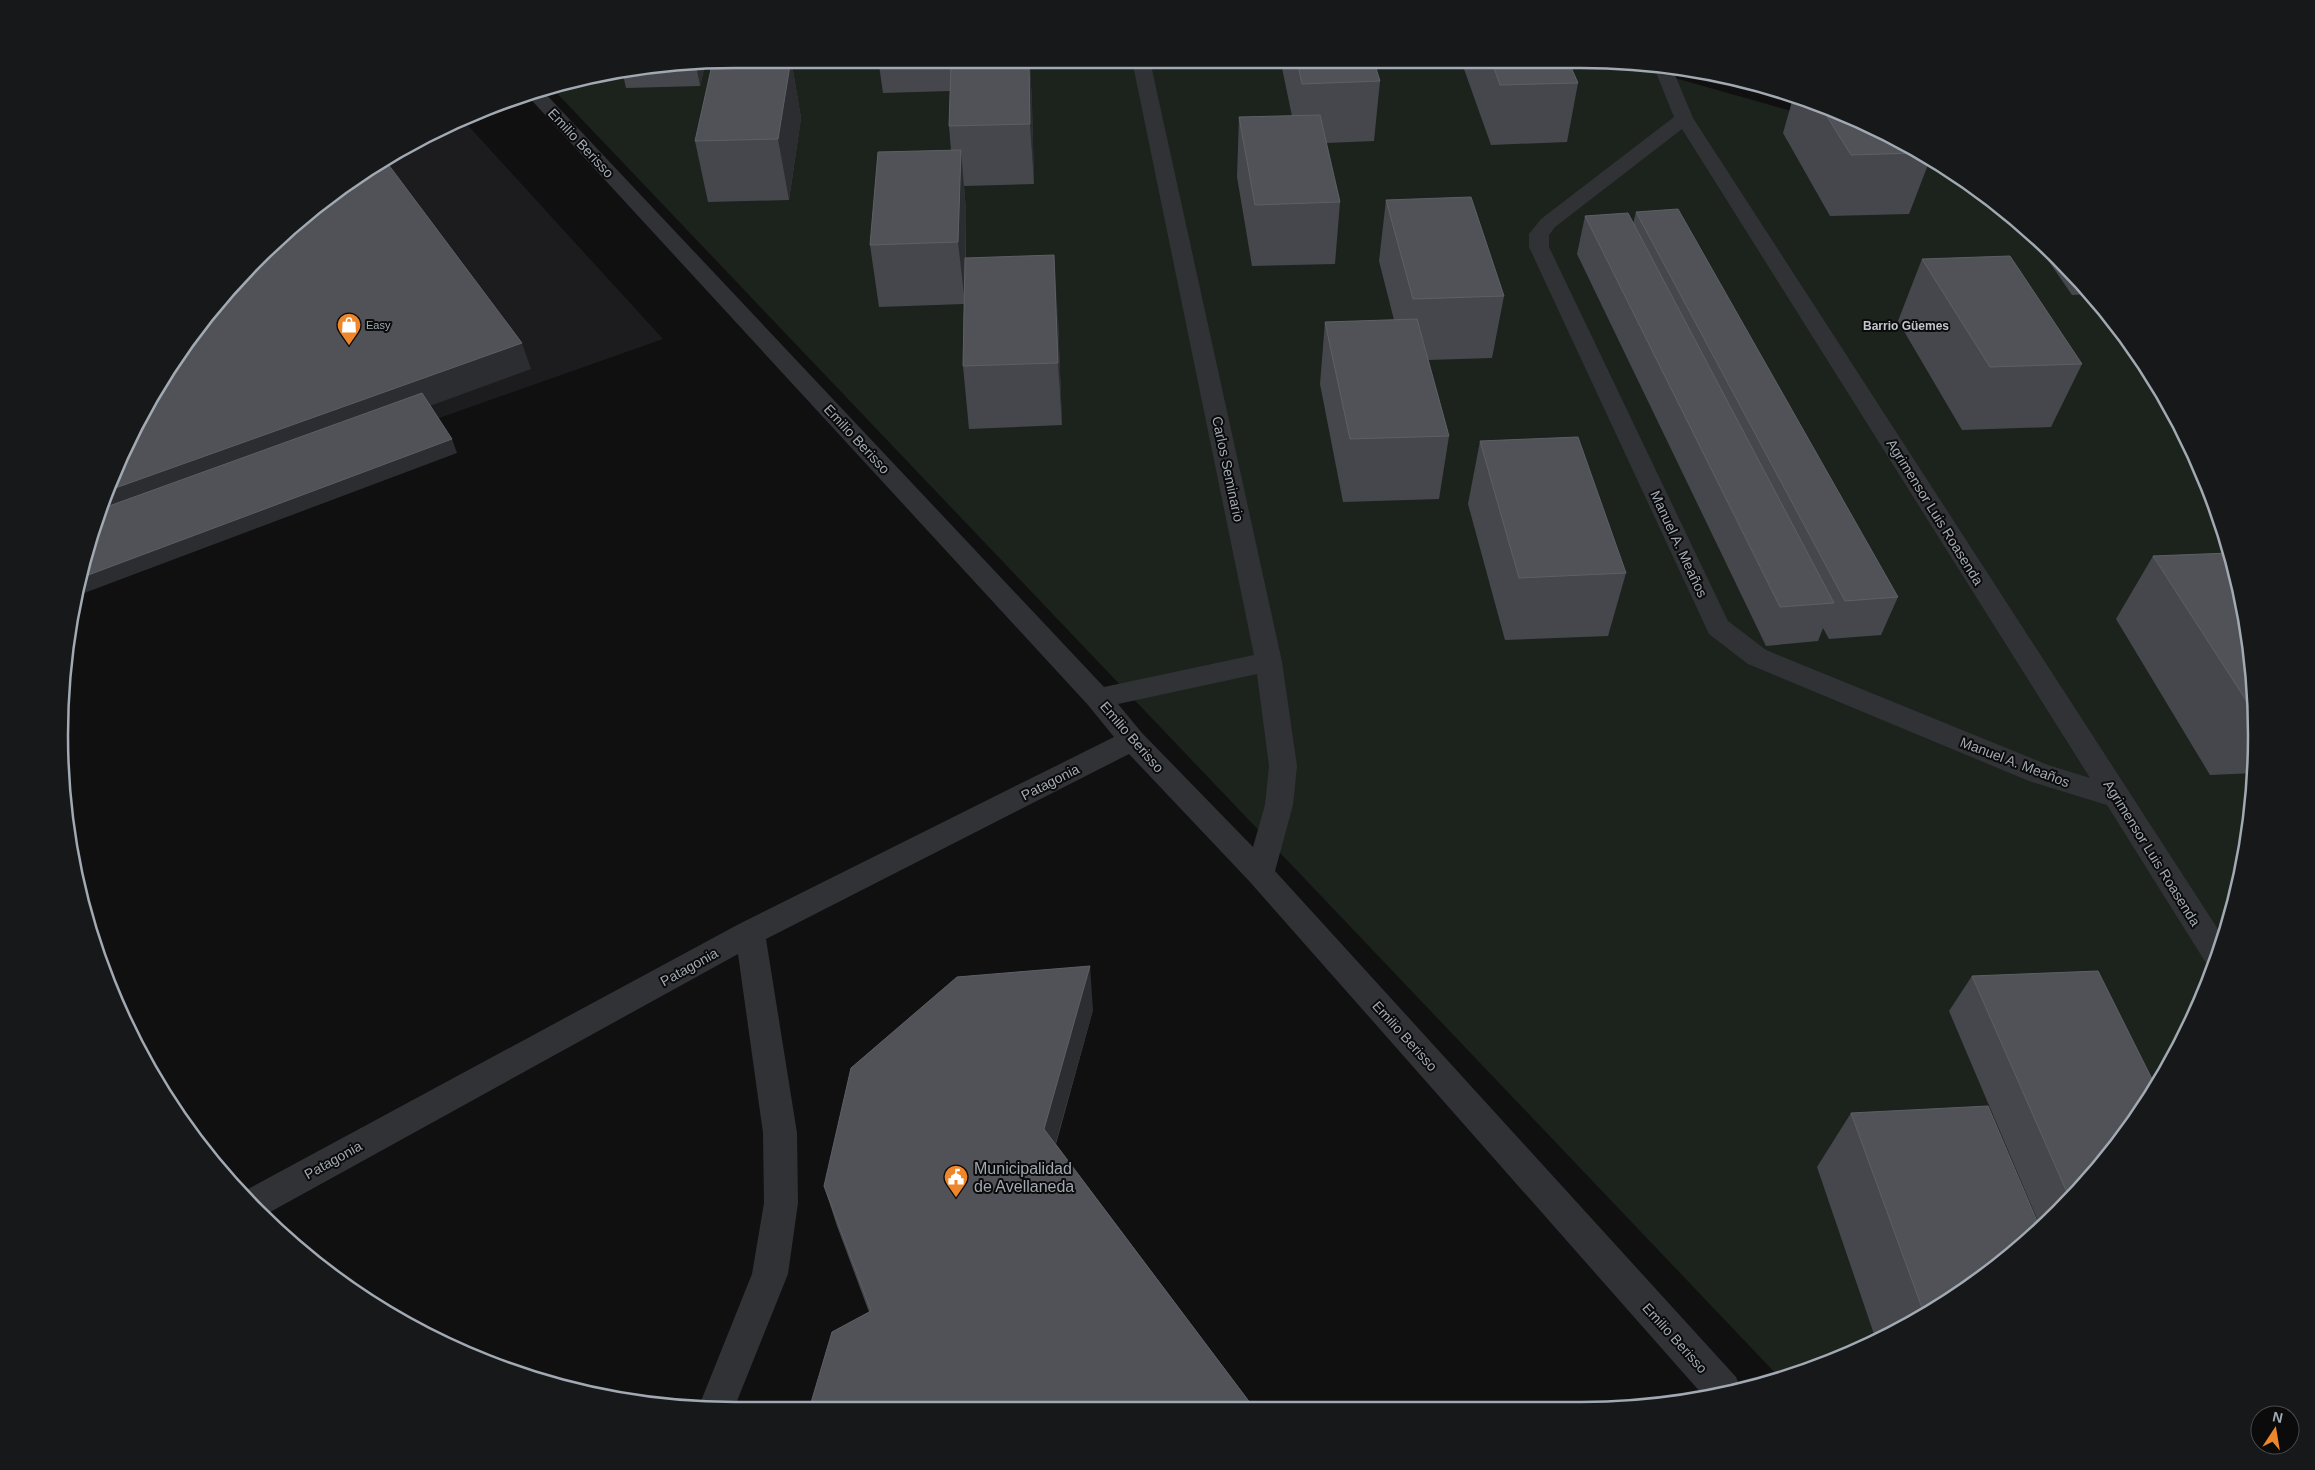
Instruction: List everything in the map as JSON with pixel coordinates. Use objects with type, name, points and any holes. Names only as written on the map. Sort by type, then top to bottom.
[{"type":"street","name":"Carlos Seminario","points":[[1143,68],[1269,662],[1283,766],[1279,805],[1260,874]]},
{"type":"street","name":"Agrimensor Luis Roasenda","points":[[1665,73],[1684,118],[2212,948]]},
{"type":"street","name":"Emilio Berisso","points":[[539,97],[1098,698],[1132,740],[1260,874],[1720,1388]]},
{"type":"street","name":"Manuel A. Meaños","points":[[1684,118],[1548,224],[1539,234],[1539,247],[1718,627],[1735,642],[1757,657],[2039,774],[2117,797]]},
{"type":"street","points":[[1098,698],[1269,662]]},
{"type":"street","name":"Patagonia","points":[[258,1202],[750,934],[1132,740]]},
{"type":"street","points":[[718,1402],[770,1274],[781,1203],[780,1133],[750,934]]},
{"type":"shaded area","points":[[735,68],[1580,68],[1653,72],[1875,136],[1951,180],[1986,205],[2052,263],[2110,329],[2158,401],[2179,440],[2197,480],[2225,562],[2242,648],[2248,735],[2242,822],[2225,908],[2197,990],[2179,1030],[2158,1069],[2110,1141],[2052,1207],[1986,1265],[1914,1313],[1875,1334],[1835,1352],[1775,1373],[556,92],[605,80],[648,73],[691,69]]},
{"type":"shaded area","name":"Easy","points":[[467,124],[663,339],[97,538],[118,480],[136,440],[157,401],[205,329],[233,295],[295,233],[329,205],[401,157]]},
{"type":"building","points":[[790,68],[778,139],[695,141],[711,69]]},
{"type":"building","points":[[951,68],[1029,68],[1030,124],[949,126]]},
{"type":"building","points":[[1299,68],[1376,68],[1380,81],[1302,84]]},
{"type":"building","points":[[1494,68],[1571,68],[1578,83],[1500,85]]},
{"type":"building","points":[[1320,115],[1340,202],[1255,205],[1239,117]]},
{"type":"building","points":[[1826,115],[1875,136],[1907,153],[1851,155]]},
{"type":"building","points":[[961,150],[958,242],[870,245],[878,152]]},
{"type":"building","name":"Easy","points":[[389,165],[522,343],[115,488],[136,440],[157,401],[205,329],[233,295],[295,233],[329,205]]},
{"type":"building","points":[[1471,197],[1504,296],[1413,299],[1386,200]]},
{"type":"building","points":[[1678,209],[1898,597],[1845,601],[1636,212]]},
{"type":"building","points":[[1628,213],[1834,603],[1780,607],[1585,216]]},
{"type":"building","points":[[1054,255],[1058,363],[963,366],[965,258]]},
{"type":"building","points":[[2010,256],[2082,364],[1990,367],[1922,259]]},
{"type":"building","points":[[1417,319],[1449,436],[1350,439],[1325,322]]},
{"type":"building","points":[[422,393],[452,439],[87,576],[108,506]]},
{"type":"building","points":[[1578,437],[1626,573],[1519,578],[1480,441]]},
{"type":"building","points":[[2222,553],[2235,605],[2242,648],[2246,701],[2153,556]]},
{"type":"building","name":"Municipalidad de Avellaneda","points":[[1090,966],[1044,1129],[1249,1402],[811,1402],[832,1332],[871,1311],[824,1186],[851,1068],[957,977]]},
{"type":"building","points":[[2098,971],[2152,1079],[2110,1141],[2067,1191],[1972,976]]},
{"type":"building","points":[[1988,1106],[2037,1221],[1986,1265],[1922,1308],[1851,1113]]},
{"type":"place","name":"Easy","points":[[349,346]]},
{"type":"place","name":"Municipalidad de Avellaneda","points":[[956,1198]]},
{"type":"district","name":"Barrio Güemes","points":[[1906,326]]}]
